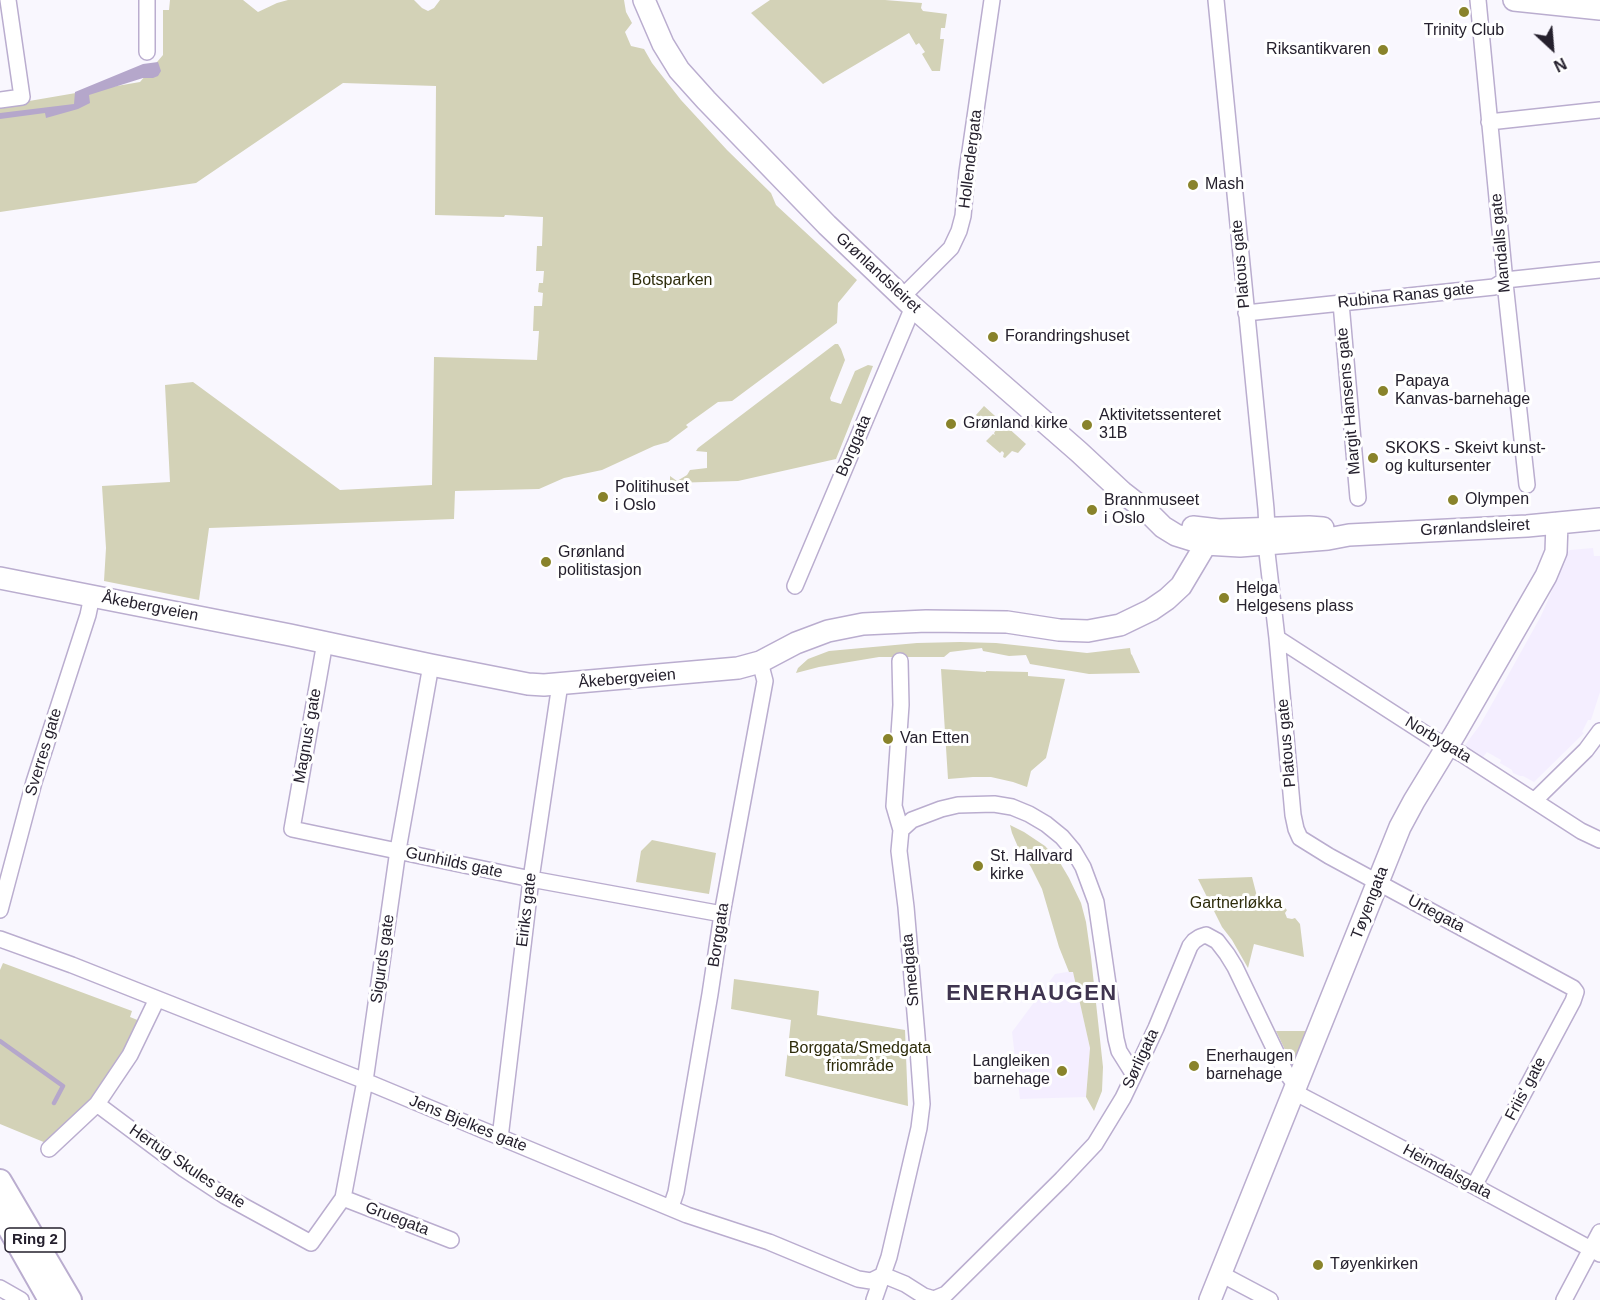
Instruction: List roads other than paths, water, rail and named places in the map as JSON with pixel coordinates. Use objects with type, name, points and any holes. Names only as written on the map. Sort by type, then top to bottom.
[{"type":"main road","name":"Ring 2","points":[[0,1181],[70,1300]]},
{"type":"main road","name":"Ring 2","points":[[0,1212],[50,1300]]},
{"type":"street","points":[[0,100],[22,97],[8,0]]},
{"type":"street","points":[[147,0],[147,52]]},
{"type":"street","name":"Grønlandsleiret","points":[[644,0],[654,26],[679,70],[827,225],[908,302],[1122,492],[1163,527],[1176,535],[1205,537],[1231,546],[1309,527],[1330,528],[1349,535],[1600,519]]},
{"type":"street","name":"Hollendergata","points":[[908,302],[951,248],[959,231],[963,216],[967,172],[992,0]]},
{"type":"street","name":"Platous gate","points":[[1216,0],[1266,509],[1266,537],[1293,815],[1298,834]]},
{"type":"street","name":"Mandalls gate","points":[[1478,0],[1527,485]]},
{"type":"street","points":[[1514,0],[1600,9]]},
{"type":"street","points":[[1489,122],[1600,110]]},
{"type":"street","name":"Rubina Ranas gate","points":[[1246,313],[1494,288],[1505,280],[1600,270]]},
{"type":"street","name":"Borggata","points":[[795,586],[908,302]]},
{"type":"street","name":"Margit Hansens gate","points":[[1341,303],[1358,498]]},
{"type":"street","name":"Tøyengata","points":[[1210,1300],[1407,814],[1546,576],[1556,552],[1557,523]]},
{"type":"street","name":"Åkebergveien","points":[[0,578],[431,665],[528,684],[544,685],[728,670],[760,662],[796,643],[828,631],[864,624],[926,621],[1007,622],[1059,630],[1088,631],[1120,625],[1151,610],[1181,586],[1198,560],[1205,537]]},
{"type":"street","name":"Sverres gate","points":[[0,910],[34,782],[88,615],[92,596]]},
{"type":"street","name":"Norbygata","points":[[1277,638],[1446,747],[1462,754],[1581,831],[1600,840]]},
{"type":"street","name":"Magnus’ gate","points":[[292,829],[325,642]]},
{"type":"street","name":"Smedgata","points":[[883,1275],[919,1128],[922,1104],[899,851],[901,830],[894,807],[902,705],[900,661]]},
{"type":"street","name":"Borggata","points":[[671,1207],[676,1192],[722,914],[765,681],[760,662]]},
{"type":"street","name":"Sigurds gate","points":[[312,1243],[343,1198],[365,1081],[398,850],[431,665]]},
{"type":"street","name":"Eiriks gate","points":[[500,1138],[531,879],[560,684]]},
{"type":"street","points":[[1535,800],[1586,750],[1600,731]]},
{"type":"street","points":[[901,830],[912,820],[941,809],[958,805],[994,804],[1029,813],[1062,837],[1083,867],[1096,902],[1116,1039],[1119,1051],[1134,1075]]},
{"type":"street","name":"Gunhilds gate","points":[[292,829],[531,879],[722,914]]},
{"type":"street","name":"Urtegata","points":[[1298,834],[1304,842],[1566,984],[1576,992]]},
{"type":"street","name":"Sørligata","points":[[934,1299],[946,1293],[1095,1144],[1134,1075],[1194,941],[1206,935],[1217,941],[1227,954],[1285,1071],[1296,1087]]},
{"type":"street","name":"Jens Bjelkes gate","points":[[0,939],[72,965],[365,1081],[687,1215],[769,1242],[858,1279],[871,1281],[883,1275],[934,1299]]},
{"type":"street","name":"Friis' gate","points":[[1474,1186],[1576,992]]},
{"type":"street","points":[[49,1149],[97,1104],[130,1055],[157,999]]},
{"type":"street","name":"Heimdalsgata","points":[[1296,1087],[1595,1252]]},
{"type":"street","name":"Hertug Skules gate","points":[[97,1104],[184,1169],[225,1196],[312,1243]]},
{"type":"street","name":"Gruegata","points":[[343,1198],[452,1240]]},
{"type":"street","points":[[1564,1300],[1595,1252],[1600,1232]]},
{"type":"street","points":[[1221,1274],[1270,1300]]},
{"type":"street","points":[[874,1300],[883,1275]]},
{"type":"street","points":[[0,1288],[21,1300]]},
{"type":"waterway","points":[[0,1041],[63,1086],[54,1103]]},
{"type":"place","name":"Trinity Club","points":[[1464,12]]},
{"type":"place","name":"Riksantikvaren","points":[[1383,50]]},
{"type":"place","name":"Mash","points":[[1193,185]]},
{"type":"place","name":"Forandringshuset","points":[[993,337]]},
{"type":"place","name":"Papaya Kanvas-barnehage","points":[[1383,391]]},
{"type":"place","name":"Grønland kirke","points":[[951,424]]},
{"type":"place","name":"Aktivitetssenteret 31B","points":[[1087,425]]},
{"type":"place","name":"SKOKS - Skeivt kunst- og kultursenter","points":[[1373,458]]},
{"type":"place","name":"Politihuset i Oslo","points":[[603,497]]},
{"type":"place","name":"Olympen","points":[[1453,500]]},
{"type":"place","name":"Brannmuseet i Oslo","points":[[1092,510]]},
{"type":"place","name":"Grønland politistasjon","points":[[546,562]]},
{"type":"place","name":"Helga Helgesens plass","points":[[1224,598]]},
{"type":"place","name":"Van Etten","points":[[888,739]]},
{"type":"place","name":"St. Hallvard kirke","points":[[978,866]]},
{"type":"place","name":"Enerhaugen barnehage","points":[[1194,1066]]},
{"type":"place","name":"Langleiken barnehage","points":[[1062,1071]]},
{"type":"place","name":"Tøyenkirken","points":[[1318,1265]]},
{"type":"district","name":"ENERHAUGEN","points":[[1032,994]]},
{"type":"park label","name":"Botsparken","points":[[672,281]]},
{"type":"park label","name":"Gartnerløkka","points":[[1236,904]]},
{"type":"park label","name":"Borggata/Smedgata friområde","points":[[860,1058]]}]
